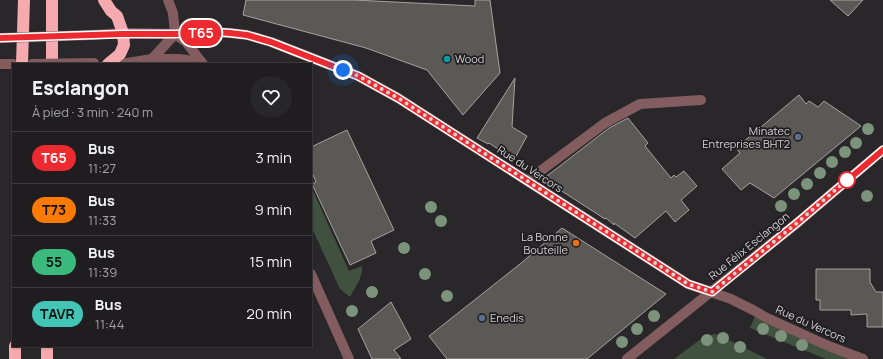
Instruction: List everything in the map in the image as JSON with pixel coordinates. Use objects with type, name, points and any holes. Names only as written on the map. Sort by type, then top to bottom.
[{"type":"highway","points":[[22,63],[24,0]]},
{"type":"highway","points":[[52,0],[52,63]]},
{"type":"highway","points":[[104,0],[116,16],[123,34],[124,45],[120,54],[109,63]]},
{"type":"highway","points":[[15,347],[15,359]]},
{"type":"highway","points":[[47,347],[47,359]]},
{"type":"street","points":[[152,59],[175,34],[173,13],[168,0]]},
{"type":"street","name":"Rue du Vercors","points":[[0,38],[214,32],[247,35],[271,42],[358,76],[398,98],[688,284],[731,299],[767,318],[819,342],[864,359]]},
{"type":"street","points":[[175,34],[186,42],[202,63]]},
{"type":"street","points":[[126,63],[152,59],[179,59],[202,63]]},
{"type":"street","points":[[0,64],[12,64]]},
{"type":"street","points":[[527,181],[605,123],[640,104],[701,100]]},
{"type":"street","name":"Rue Félix Esclangon","points":[[628,359],[797,223],[883,150]]},
{"type":"street","points":[[312,276],[349,359]]},
{"type":"green space","points":[[312,188],[349,271],[362,266],[359,281],[350,297],[340,289],[312,228]]},
{"type":"green space","points":[[755,316],[851,359],[826,359],[750,328]]},
{"type":"green space","points":[[715,334],[767,359],[674,359],[705,336]]},
{"type":"building","name":"Wood","points":[[246,0],[354,0],[475,6],[475,0],[490,0],[500,73],[463,115],[427,70],[366,48],[243,15]]},
{"type":"building","points":[[830,0],[863,0],[848,16]]},
{"type":"building","points":[[515,78],[512,127],[527,136],[514,160],[489,143],[488,144],[477,138]]},
{"type":"building","name":"Minatec Entreprises BHT2","points":[[799,95],[806,104],[809,101],[818,107],[824,101],[861,126],[774,198],[750,183],[741,190],[722,169],[740,153],[736,148]]},
{"type":"building","points":[[628,118],[648,143],[645,146],[671,178],[674,175],[676,177],[684,171],[697,186],[681,200],[689,210],[675,222],[666,211],[635,238],[614,223],[614,225],[606,218],[605,219],[543,179],[609,128]]},
{"type":"building","points":[[347,130],[394,230],[371,241],[376,253],[350,265],[312,184],[316,182],[312,172],[312,147]]},
{"type":"building","points":[[562,228],[666,294],[587,359],[447,359],[429,336],[520,264]]},
{"type":"building","points":[[816,269],[870,269],[870,282],[876,292],[883,292],[883,327],[867,327],[867,314],[851,315],[851,310],[820,310],[820,300],[816,300]]},
{"type":"building","points":[[391,302],[411,339],[394,350],[401,359],[372,359],[358,329]]},
{"type":"bus line","name":"T65","points":[[0,38],[214,32],[247,35],[271,42],[358,76],[398,98],[688,284],[712,292],[797,223],[883,150]]},
{"type":"place","name":"Wood","points":[[447,59]]},
{"type":"place","name":"Minatec Entreprises BHT2","points":[[798,137]]},
{"type":"place","name":"La Bonne Bouteille","points":[[576,243]]},
{"type":"place","name":"Enedis","points":[[482,318]]},
{"type":"route","points":[[343,70],[358,76],[398,98],[688,284],[712,292],[847,180]]}]
